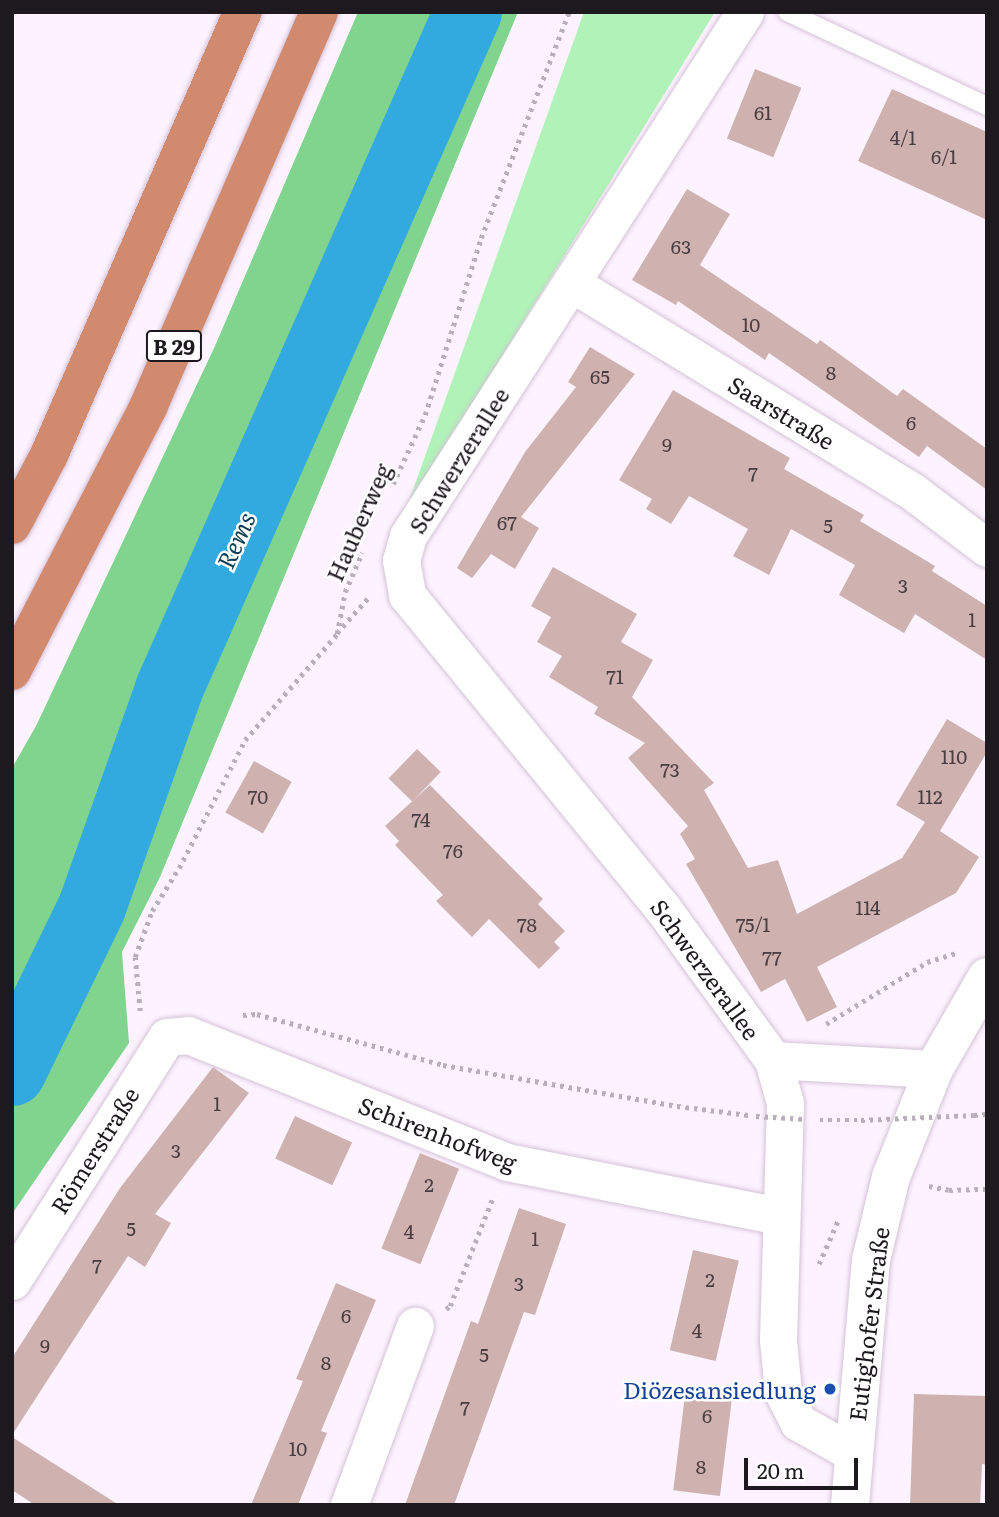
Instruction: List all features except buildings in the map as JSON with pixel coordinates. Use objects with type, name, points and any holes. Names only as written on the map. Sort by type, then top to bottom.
[{"type":"highway","points":[[12,525],[55,443],[243,12]]},
{"type":"highway","name":"B 29","points":[[12,671],[149,405],[319,12]]},
{"type":"street","name":"Schwerzerallee","points":[[745,12],[408,536],[401,560],[407,595],[662,906],[773,1060],[785,1104],[778,1340],[783,1392],[799,1422],[853,1453]]},
{"type":"street","name":"Saarstraße","points":[[571,284],[913,492],[987,548]]},
{"type":"street","name":"Eutighofer Straße","points":[[849,1505],[872,1260],[891,1177],[975,964]]},
{"type":"street","name":"Römerstraße","points":[[12,1281],[154,1055],[167,1037],[188,1035]]},
{"type":"street","name":"Schirenhofweg","points":[[188,1035],[507,1162],[780,1216]]},
{"type":"street","name":"Schwerzerallee","points":[[773,1060],[934,1069]]},
{"type":"street","points":[[349,1505],[415,1326]]},
{"type":"lane","points":[[787,12],[987,106]]},
{"type":"path","name":"Hauberweg","points":[[391,490],[425,415],[481,238],[569,12]]},
{"type":"path","name":"Hauberweg","points":[[154,1055],[143,1028],[135,957],[152,911],[179,868],[245,740],[337,634],[345,592],[368,541]]},
{"type":"path","points":[[773,1060],[860,1000],[927,962],[975,964]]},
{"type":"path","points":[[188,1035],[227,1015],[257,1014],[443,1065],[677,1106],[805,1119],[861,1120],[987,1114]]},
{"type":"path","points":[[415,1326],[450,1306],[507,1162]]},
{"type":"path","points":[[891,1177],[949,1190],[987,1189]]},
{"type":"green space","points":[[358,12],[518,12],[160,877],[122,952],[129,1043],[12,1214],[12,768],[36,726],[215,346]]},
{"type":"green space","points":[[584,12],[715,12],[404,515]]},
{"type":"waterway","name":"Rems","points":[[12,1072],[92,907],[169,689],[468,12]]},
{"type":"place","name":"Diözesansiedlung","points":[[830,1389]]}]
